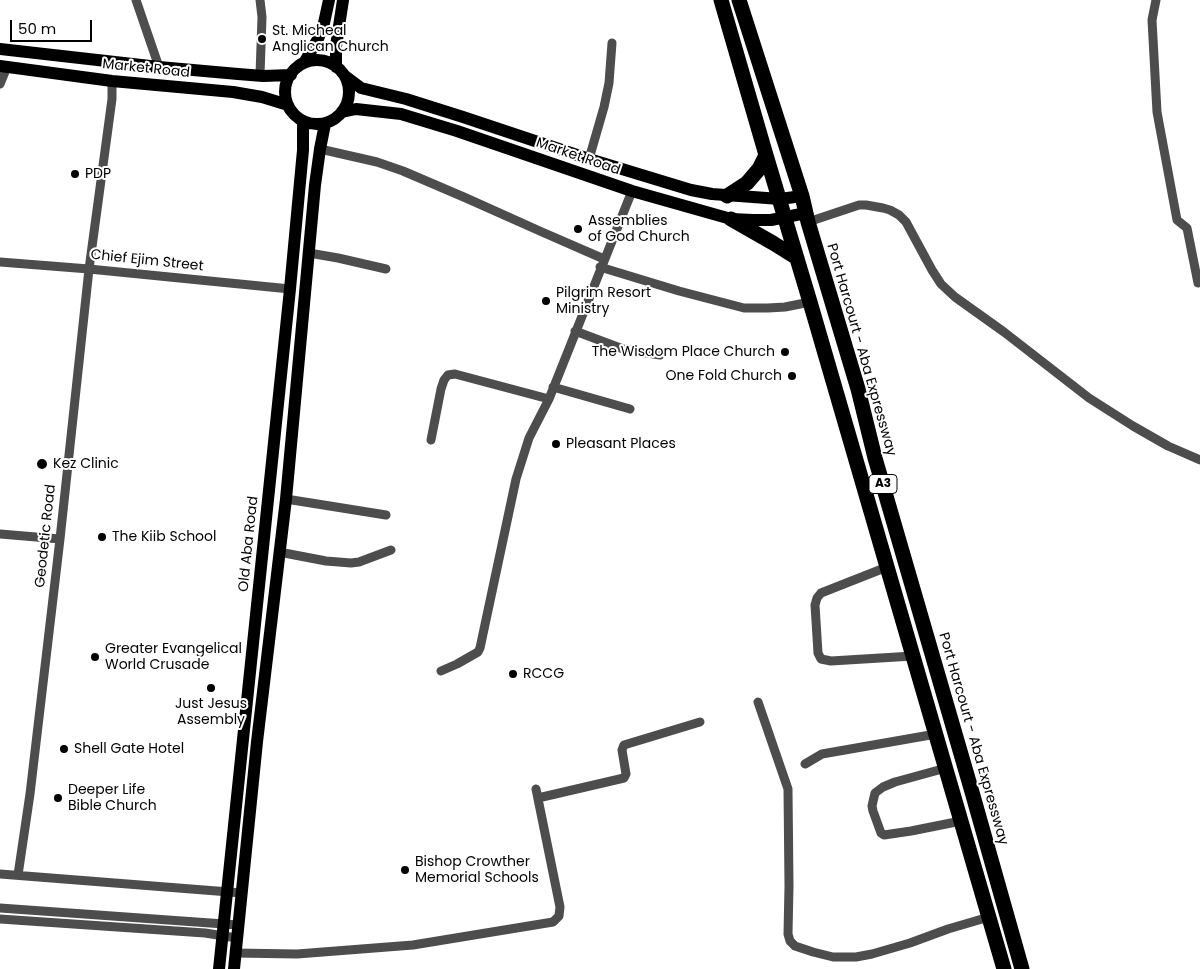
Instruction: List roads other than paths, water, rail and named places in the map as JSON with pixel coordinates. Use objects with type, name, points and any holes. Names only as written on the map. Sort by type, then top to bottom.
[{"type":"highway","name":"A3","points":[[721,0],[1004,969]]},
{"type":"highway","name":"Port Harcourt - Aba Expressway","points":[[739,0],[802,196],[858,389],[875,458],[1022,969]]},
{"type":"highway","points":[[728,196],[747,183],[759,169],[766,155]]},
{"type":"highway","points":[[731,219],[797,258]]},
{"type":"main road","points":[[329,0],[324,23],[318,38],[304,63],[295,70],[286,84],[286,100],[294,114],[303,121],[314,124],[325,124],[334,120],[345,108],[349,97],[349,86],[340,71],[336,46],[343,0]]},
{"type":"main road","name":"Market Road","points":[[0,49],[159,67],[260,75],[291,75]]},
{"type":"main road","points":[[304,63],[317,60],[324,61],[340,71]]},
{"type":"main road","name":"Market Road","points":[[4,67],[112,81],[233,92],[262,97],[288,105]]},
{"type":"main road","name":"Market Road","points":[[340,71],[361,88],[406,99],[691,190],[728,196],[780,199],[802,196]]},
{"type":"main road","name":"Market Road","points":[[342,112],[356,109],[401,114],[457,131],[632,191],[731,219],[807,218]]},
{"type":"main road","name":"Old Aba Road","points":[[219,969],[290,289],[303,150],[303,121]]},
{"type":"main road","points":[[234,969],[257,742],[286,499],[320,149],[325,124]]},
{"type":"street","points":[[136,0],[159,67]]},
{"type":"street","points":[[260,0],[262,17],[260,75]]},
{"type":"street","points":[[1156,0],[1152,20],[1157,112],[1177,220],[1187,228],[1198,283]]},
{"type":"street","points":[[589,159],[609,83],[612,43]]},
{"type":"street","points":[[0,84],[4,67]]},
{"type":"street","name":"Geodetic Road","points":[[18,875],[30,794],[89,269],[112,99],[112,81]]},
{"type":"street","points":[[320,149],[377,162],[403,171],[533,228],[602,263],[679,291],[744,308],[785,307],[810,302]]},
{"type":"street","points":[[441,671],[478,652],[480,648],[516,479],[529,438],[549,398],[632,191]]},
{"type":"street","points":[[807,218],[859,205],[883,208],[898,214],[906,222],[941,284],[955,297],[1090,398],[1161,442],[1200,460]]},
{"type":"street","points":[[310,253],[386,269]]},
{"type":"street","name":"Chief Ejim Street","points":[[0,262],[290,289]]},
{"type":"street","points":[[575,331],[623,349],[660,356]]},
{"type":"street","points":[[431,440],[441,389],[448,375],[456,374],[549,398]]},
{"type":"street","points":[[553,387],[630,409]]},
{"type":"street","points":[[286,499],[386,515]]},
{"type":"street","points":[[0,534],[60,539]]},
{"type":"street","points":[[279,552],[326,561],[351,563],[359,562],[391,550]]},
{"type":"street","points":[[887,567],[821,593],[815,605],[818,653],[822,659],[831,660],[913,656]]},
{"type":"street","points":[[758,702],[788,790],[788,934],[790,941],[795,946],[833,957],[856,957],[910,943],[989,917]]},
{"type":"street","points":[[538,798],[624,778],[626,774],[622,750],[624,745],[700,722]]},
{"type":"street","points":[[805,764],[822,754],[936,734]]},
{"type":"street","points":[[946,768],[883,786],[875,793],[872,806],[873,811],[881,833],[884,835],[961,821]]},
{"type":"street","points":[[235,953],[297,954],[413,945],[553,922],[559,916],[560,908],[536,789]]},
{"type":"street","points":[[0,874],[242,893]]},
{"type":"street","points":[[0,908],[223,930],[237,938]]},
{"type":"street","points":[[0,919],[205,933],[238,925]]},
{"type":"place","name":"St. Micheal Anglican Church","points":[[262,39]]},
{"type":"place","name":"PDP","points":[[75,174]]},
{"type":"place","name":"Assemblies of God Church","points":[[578,229]]},
{"type":"place","name":"Pilgrim Resort Ministry","points":[[546,301]]},
{"type":"place","name":"The Wisdom Place Church","points":[[785,352]]},
{"type":"place","name":"One Fold Church","points":[[792,376]]},
{"type":"place","name":"Pleasant Places","points":[[556,444]]},
{"type":"place","name":"Kez Clinic","points":[[42,464]]},
{"type":"place","name":"The Kiib School","points":[[102,537]]},
{"type":"place","name":"Greater Evangelical World Crusade","points":[[95,657]]},
{"type":"place","name":"RCCG","points":[[513,674]]},
{"type":"place","name":"Just Jesus Assembly","points":[[211,688]]},
{"type":"place","name":"Shell Gate Hotel","points":[[64,749]]},
{"type":"place","name":"Deeper Life Bible Church","points":[[58,798]]},
{"type":"place","name":"Bishop Crowther Memorial Schools","points":[[405,870]]}]
